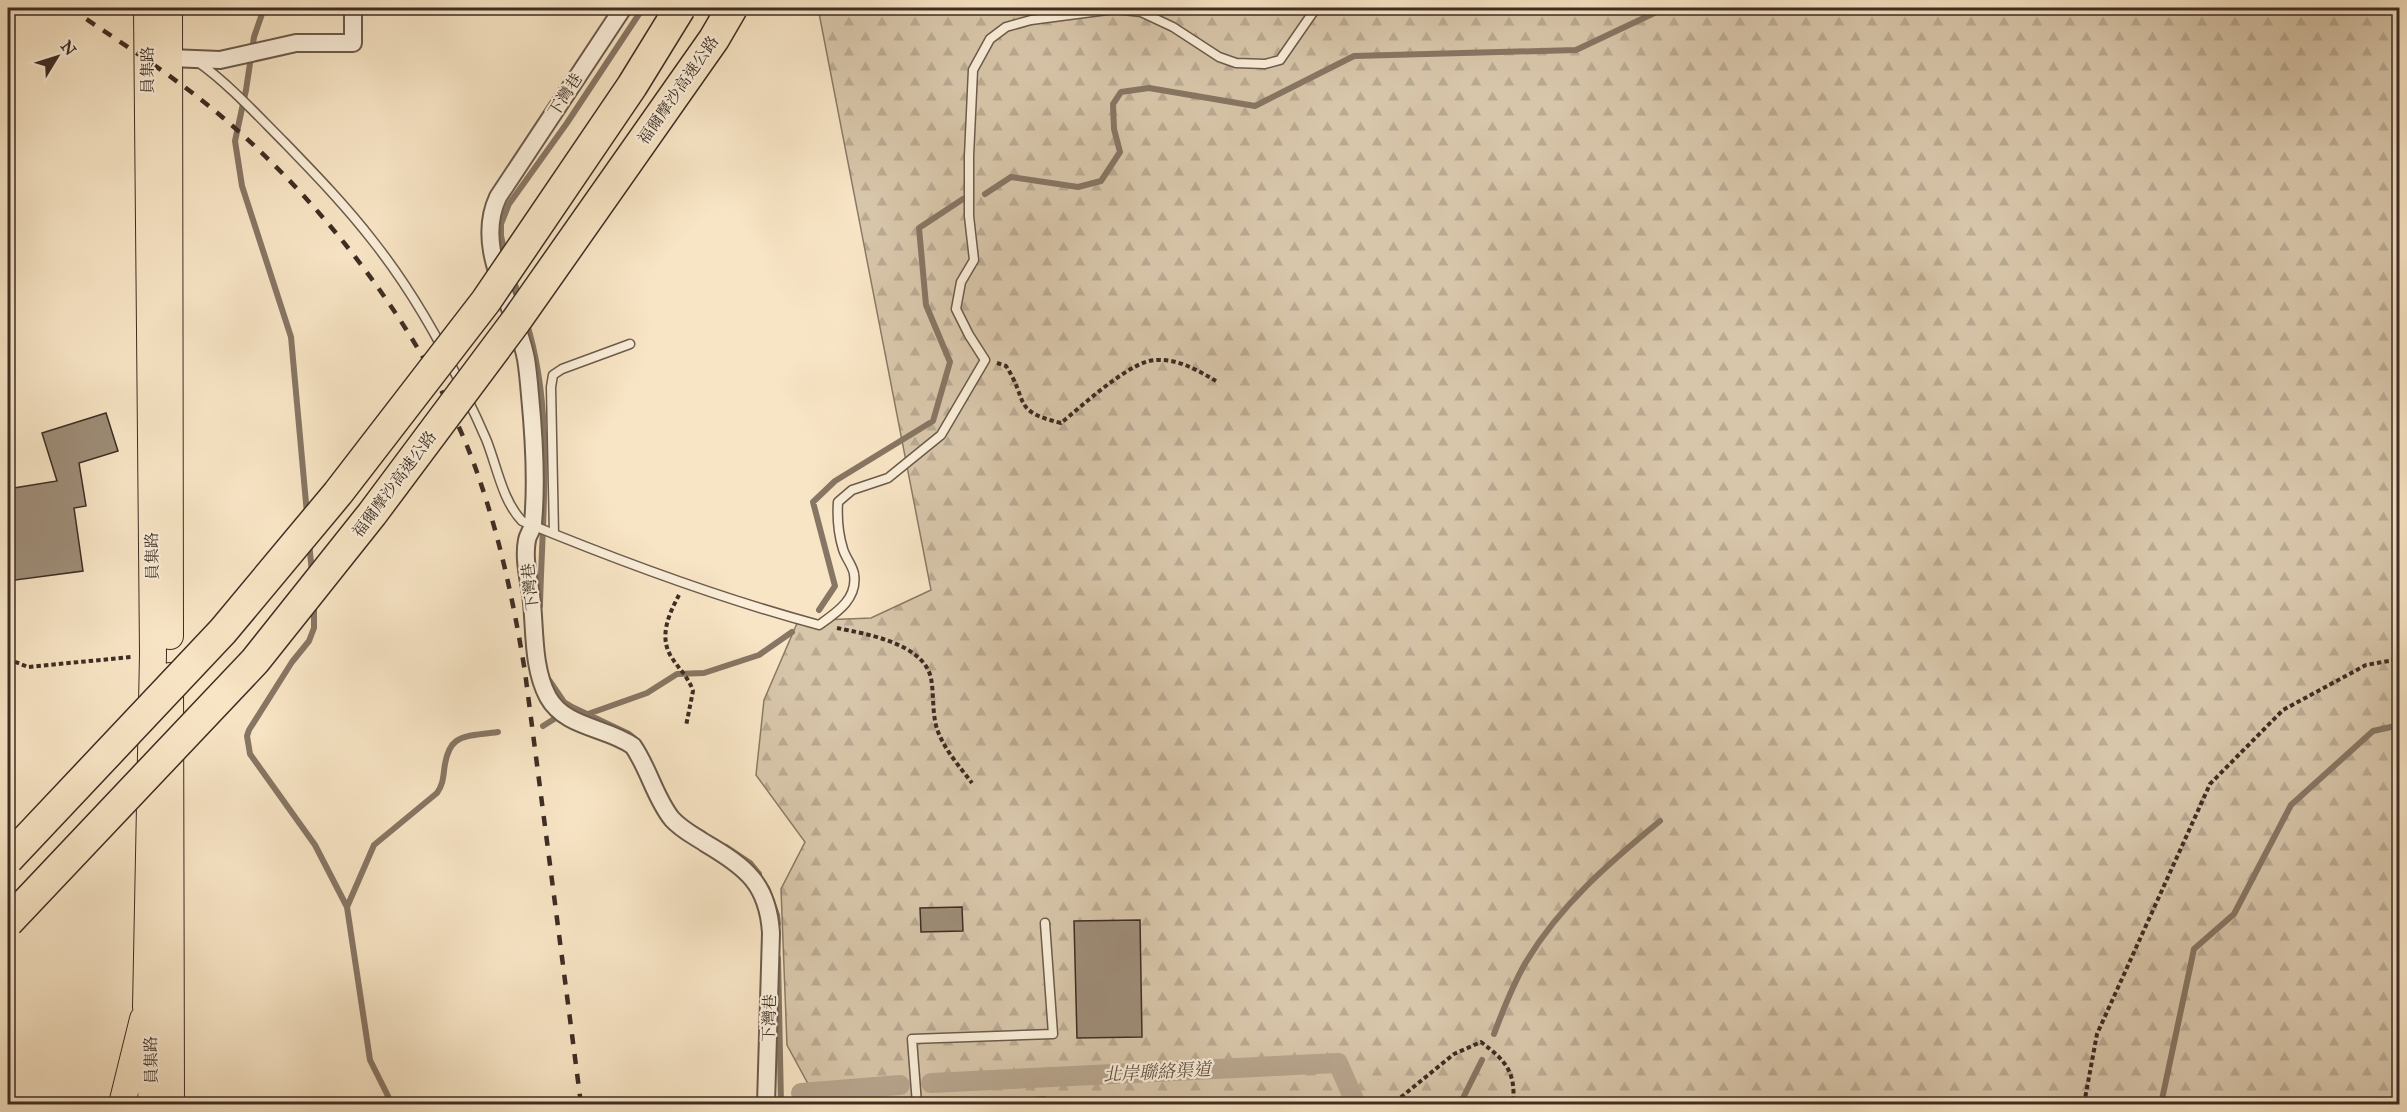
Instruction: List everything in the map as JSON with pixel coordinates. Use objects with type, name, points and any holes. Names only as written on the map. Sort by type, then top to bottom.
[{"type":"highway","points":[[8,860],[223,631],[338,493],[486,301],[632,86],[680,8]]},
{"type":"highway","name":"福爾摩沙高速公路","points":[[8,922],[255,661],[372,514],[516,321],[714,39],[732,8]]},
{"type":"main road","name":"員集路","points":[[147,8],[153,654],[146,1007],[153,1041],[151,1104]]},
{"type":"main road","name":"員集路","points":[[169,8],[182,59],[171,1104]]},
{"type":"main road","points":[[122,1104],[146,1007]]},
{"type":"street","points":[[182,59],[220,60],[296,43],[353,43],[353,8]]},
{"type":"street","name":"下灣巷","points":[[623,8],[498,197],[489,221],[492,251],[526,358],[534,463],[533,526],[527,539],[526,558],[537,662],[547,696],[563,713],[625,740],[633,747],[664,807],[674,821],[688,834],[734,860],[745,869],[764,896],[770,915],[771,933],[766,1104]]},
{"type":"lane","points":[[182,59],[231,89],[327,186],[374,241],[452,366],[486,438],[514,513],[522,521],[685,583],[763,610],[819,625],[840,611],[852,594],[854,574],[843,549],[837,521],[838,502],[852,490],[888,478],[941,435],[985,360],[956,309],[961,282],[974,260],[969,216],[973,70],[990,39],[1006,27],[1031,20],[1115,9],[1141,12],[1173,27],[1219,57],[1236,63],[1265,64],[1280,60],[1316,8]]},
{"type":"lane","points":[[554,534],[551,387],[553,375],[562,369],[630,344]]},
{"type":"lane","points":[[917,1104],[912,1039],[1053,1034],[1045,923]]},
{"type":"path","points":[[985,360],[1006,366],[1014,378],[1021,403],[1030,413],[1061,423],[1134,366],[1154,359],[1174,361],[1195,368],[1216,381]]},
{"type":"path","points":[[685,583],[669,615],[666,644],[670,656],[687,678],[693,691],[686,726]]},
{"type":"path","points":[[819,625],[867,634],[911,650],[930,675],[937,727],[941,738],[972,783]]},
{"type":"path","points":[[8,660],[28,667],[153,654]]},
{"type":"path","points":[[2084,1104],[2097,1034],[2210,784],[2283,710],[2366,665],[2400,658]]},
{"type":"path","points":[[1395,1102],[1454,1054],[1481,1042],[1500,1056],[1511,1073],[1513,1104]]},
{"type":"green space","points":[[818,8],[2399,8],[2399,1104],[819,1104],[787,1045],[781,889],[805,842],[756,775],[764,700],[798,621],[871,618],[931,590]]},
{"type":"building","points":[[106,413],[118,451],[79,463],[86,506],[74,508],[83,571],[8,581],[8,489],[57,481],[42,433]]},
{"type":"building","points":[[962,907],[963,931],[921,932],[920,908]]},
{"type":"building","points":[[1140,920],[1142,1037],[1077,1038],[1074,921]]},
{"type":"waterway","points":[[264,8],[254,37],[235,141],[242,186],[291,337],[307,514]]},
{"type":"waterway","points":[[505,254],[501,224],[509,204],[567,123],[643,8]]},
{"type":"waterway","points":[[985,194],[1011,177],[1078,187],[1101,181],[1120,152],[1114,129],[1113,104],[1121,92],[1149,88],[1255,106],[1354,56],[1576,50],[1665,8],[1678,8]]},
{"type":"waterway","points":[[819,610],[835,586],[813,502],[835,481],[933,421],[950,362],[926,305],[919,228],[963,199]]},
{"type":"waterway","points":[[513,278],[520,300]]},
{"type":"waterway","points":[[526,321],[535,356],[544,426],[540,606]]},
{"type":"waterway","points":[[309,542],[312,573]]},
{"type":"waterway","points":[[314,604],[314,628],[309,641],[292,662],[247,736],[250,754],[315,845],[347,907],[370,1060],[392,1104]]},
{"type":"waterway","points":[[588,714],[647,693],[677,674],[704,673],[759,655],[792,632]]},
{"type":"waterway","points":[[549,680],[564,702],[635,739]]},
{"type":"waterway","points":[[543,726],[562,714]]},
{"type":"waterway","points":[[2161,1104],[2194,949],[2234,914],[2291,805],[2373,731],[2400,725]]},
{"type":"waterway","points":[[347,907],[374,845],[439,790],[446,758],[454,743],[467,736],[498,732]]},
{"type":"waterway","points":[[1494,1034],[1521,970],[1539,941],[1587,886],[1660,821]]},
{"type":"waterway","points":[[726,847],[750,863],[759,874]]},
{"type":"waterway","points":[[767,888],[778,924]]},
{"type":"waterway","points":[[778,958],[781,1104]]},
{"type":"waterway","points":[[1460,1104],[1482,1060]]},
{"type":"waterway","name":"北岸聯絡渠道","points":[[931,1083],[1338,1063],[1356,1104]]},
{"type":"waterway","name":"北岸聯絡渠道","points":[[801,1093],[900,1085]]},
{"type":"waterway","points":[[981,1104],[1044,1099],[1055,1104]]},
{"type":"railway","points":[[70,8],[203,101],[262,153],[302,194],[376,285],[409,334],[438,384],[463,435],[496,532],[521,649],[581,1104]]}]
